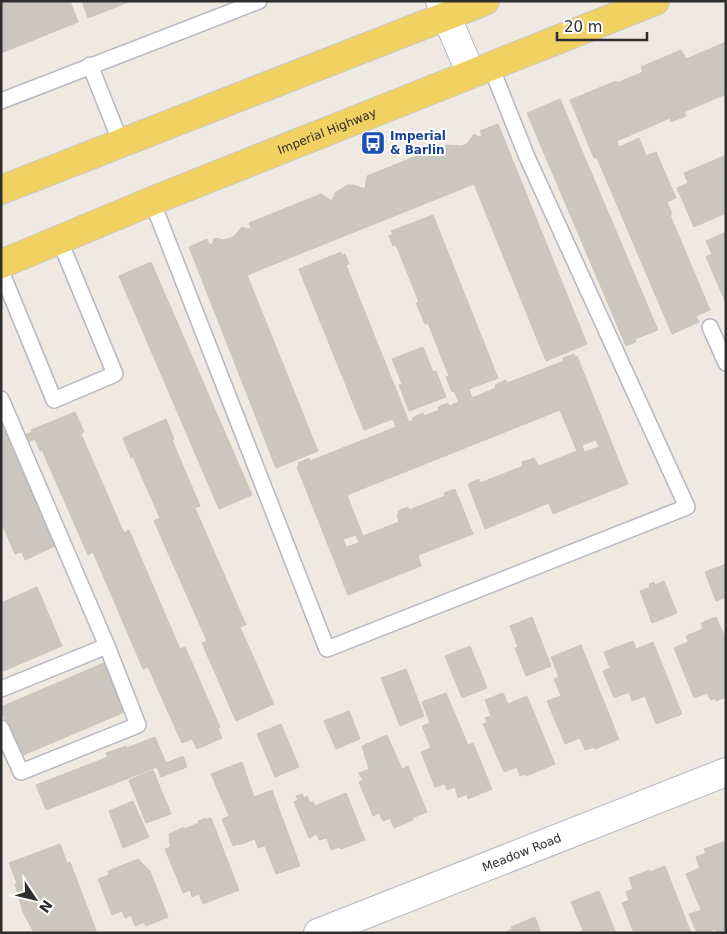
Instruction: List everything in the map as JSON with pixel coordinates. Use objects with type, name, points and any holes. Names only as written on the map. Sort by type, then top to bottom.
[{"type":"main road","points":[[1,190],[121,143],[444,9],[485,1]]},
{"type":"main road","name":"Imperial Highway","points":[[1,264],[152,201],[656,1]]},
{"type":"street","points":[[444,9],[481,71]]},
{"type":"street","name":"Meadow Road","points":[[318,933],[726,772]]},
{"type":"lane","points":[[1,101],[90,65],[260,1]]},
{"type":"lane","points":[[90,65],[121,143]]},
{"type":"lane","points":[[152,201],[327,649],[687,507],[527,156],[481,71]]},
{"type":"lane","points":[[1,271],[54,400],[115,374],[59,239]]},
{"type":"lane","points":[[710,327],[726,363]]},
{"type":"lane","points":[[1,399],[107,646],[138,724],[20,772],[1,728]]},
{"type":"lane","points":[[1,689],[107,646]]},
{"type":"building","points":[[1,1],[70,1],[78,22],[1,53]]},
{"type":"building","points":[[82,1],[131,1],[88,18]]},
{"type":"building","points":[[726,42],[726,94],[684,112],[686,116],[671,122],[670,118],[617,141],[619,147],[639,138],[646,156],[656,152],[676,198],[667,202],[672,214],[670,215],[710,310],[696,316],[699,322],[672,334],[597,158],[594,158],[570,100],[643,72],[641,67],[681,50],[686,59]]},
{"type":"building","points":[[560,99],[658,330],[635,339],[636,342],[626,346],[527,113]]},
{"type":"building","points":[[498,124],[587,344],[546,361],[474,184],[247,275],[318,451],[276,468],[189,247],[207,239],[209,245],[213,243],[214,238],[224,240],[233,237],[242,227],[251,228],[249,223],[321,194],[332,201],[335,193],[347,185],[365,189],[367,176],[439,147],[441,152],[445,151],[446,145],[461,146],[467,144],[474,134],[478,137],[482,136],[480,131]]},
{"type":"building","points":[[724,156],[726,213],[694,227],[677,188],[688,183],[684,173]]},
{"type":"building","points":[[433,215],[498,378],[469,389],[472,398],[496,388],[495,385],[506,380],[507,383],[564,361],[563,358],[574,354],[575,357],[577,356],[628,484],[553,514],[549,503],[485,529],[468,484],[479,479],[480,483],[523,466],[522,462],[534,458],[539,466],[577,451],[560,410],[347,495],[363,536],[399,522],[398,511],[408,507],[409,510],[445,496],[444,493],[455,489],[473,534],[418,555],[421,566],[348,595],[297,467],[299,466],[298,463],[309,458],[310,461],[396,427],[393,419],[364,430],[299,269],[341,252],[342,255],[345,254],[349,264],[346,265],[409,422],[413,420],[412,418],[423,413],[424,416],[439,410],[438,407],[448,403],[449,406],[459,402],[454,391],[452,392],[446,377],[449,376],[428,323],[425,324],[416,303],[419,302],[396,245],[393,246],[389,236],[393,234],[391,231]],"holes":[[[596,440],[599,447],[584,452],[582,445]],[[356,535],[359,543],[346,547],[343,539]]]},
{"type":"building","points":[[726,232],[726,303],[706,257],[712,254],[706,241]]},
{"type":"building","points":[[151,262],[252,495],[219,509],[119,276]]},
{"type":"building","points":[[423,347],[433,372],[436,371],[446,397],[409,411],[399,385],[402,384],[392,359]]},
{"type":"building","points":[[75,412],[84,432],[81,434],[124,533],[129,530],[180,649],[185,647],[220,727],[218,729],[222,738],[197,749],[192,739],[182,743],[148,667],[143,669],[93,552],[88,555],[42,450],[40,451],[35,439],[29,442],[26,435],[32,432],[31,430]]},
{"type":"building","points":[[1,415],[57,545],[25,560],[22,552],[15,554],[1,522]]},
{"type":"building","points":[[166,419],[174,439],[172,440],[200,506],[195,508],[246,625],[240,627],[274,704],[236,721],[202,643],[207,641],[154,521],[160,518],[123,438]]},
{"type":"building","points":[[726,564],[726,597],[716,601],[705,572]]},
{"type":"building","points":[[664,581],[677,613],[652,623],[640,591],[650,587],[649,584],[654,582],[655,585]]},
{"type":"building","points":[[37,587],[62,646],[1,672],[1,603]]},
{"type":"building","points":[[532,617],[551,666],[526,676],[515,648],[518,647],[510,626]]},
{"type":"building","points":[[716,617],[726,639],[726,697],[716,701],[716,698],[711,700],[707,693],[694,698],[674,648],[688,642],[686,636],[703,629],[701,623]]},
{"type":"building","points":[[633,641],[636,649],[653,642],[682,714],[656,724],[645,696],[632,701],[629,692],[614,698],[603,671],[610,668],[604,652]]},
{"type":"building","points":[[581,645],[619,739],[595,749],[595,747],[585,750],[580,738],[565,744],[547,701],[561,696],[554,679],[559,677],[551,657]]},
{"type":"building","points":[[470,646],[487,688],[462,698],[445,656]]},
{"type":"building","points":[[106,662],[127,711],[21,756],[1,707]]},
{"type":"building","points":[[406,669],[424,716],[400,726],[381,678]]},
{"type":"building","points":[[446,693],[468,745],[473,743],[492,789],[468,799],[467,794],[458,798],[455,787],[447,790],[445,784],[435,787],[421,752],[431,748],[422,726],[430,723],[422,702]]},
{"type":"building","points":[[503,693],[508,704],[527,696],[555,764],[526,776],[525,774],[520,776],[517,767],[504,772],[483,724],[487,723],[485,718],[491,716],[485,700]]},
{"type":"building","points":[[349,711],[360,739],[336,749],[324,721]]},
{"type":"building","points":[[281,724],[299,767],[275,777],[257,734]]},
{"type":"building","points":[[387,735],[402,769],[408,766],[427,812],[394,828],[390,818],[383,821],[379,813],[373,816],[359,782],[363,780],[359,773],[369,769],[362,746]]},
{"type":"building","points":[[155,737],[166,763],[183,756],[187,767],[161,777],[157,767],[46,810],[36,785],[108,757],[106,753],[126,746],[127,748]]},
{"type":"building","points":[[242,762],[254,797],[272,790],[300,866],[276,874],[265,846],[258,848],[255,839],[233,846],[222,819],[229,816],[211,774]]},
{"type":"building","points":[[153,770],[171,814],[146,823],[129,780]]},
{"type":"building","points":[[346,793],[365,840],[341,849],[340,847],[331,850],[327,838],[319,840],[317,834],[309,838],[294,802],[298,800],[296,796],[302,794],[304,798],[307,796],[310,803],[313,802],[315,806]]},
{"type":"building","points":[[133,801],[149,837],[123,848],[109,811]]},
{"type":"building","points":[[206,818],[206,820],[211,818],[239,890],[203,904],[199,894],[192,897],[190,890],[183,893],[165,849],[170,847],[169,834],[199,823],[198,821]]},
{"type":"building","points":[[726,841],[726,932],[717,933],[715,929],[711,933],[697,933],[689,914],[701,910],[686,874],[700,868],[696,857],[706,853],[704,849]]},
{"type":"building","points":[[60,844],[67,863],[70,862],[97,933],[34,933],[23,912],[15,884],[17,883],[9,863]]},
{"type":"building","points":[[138,859],[150,871],[168,917],[146,926],[144,922],[135,926],[131,915],[125,918],[122,911],[112,915],[98,879],[109,875],[108,871]]},
{"type":"building","points":[[665,866],[691,933],[634,933],[622,903],[629,900],[626,892],[633,889],[629,878]]},
{"type":"building","points":[[599,891],[616,933],[579,933],[583,930],[571,902]]},
{"type":"building","points":[[535,917],[541,933],[504,933],[512,929],[511,927]]},
{"type":"place","name":"Imperial & Barlin","points":[[373,143]]}]
